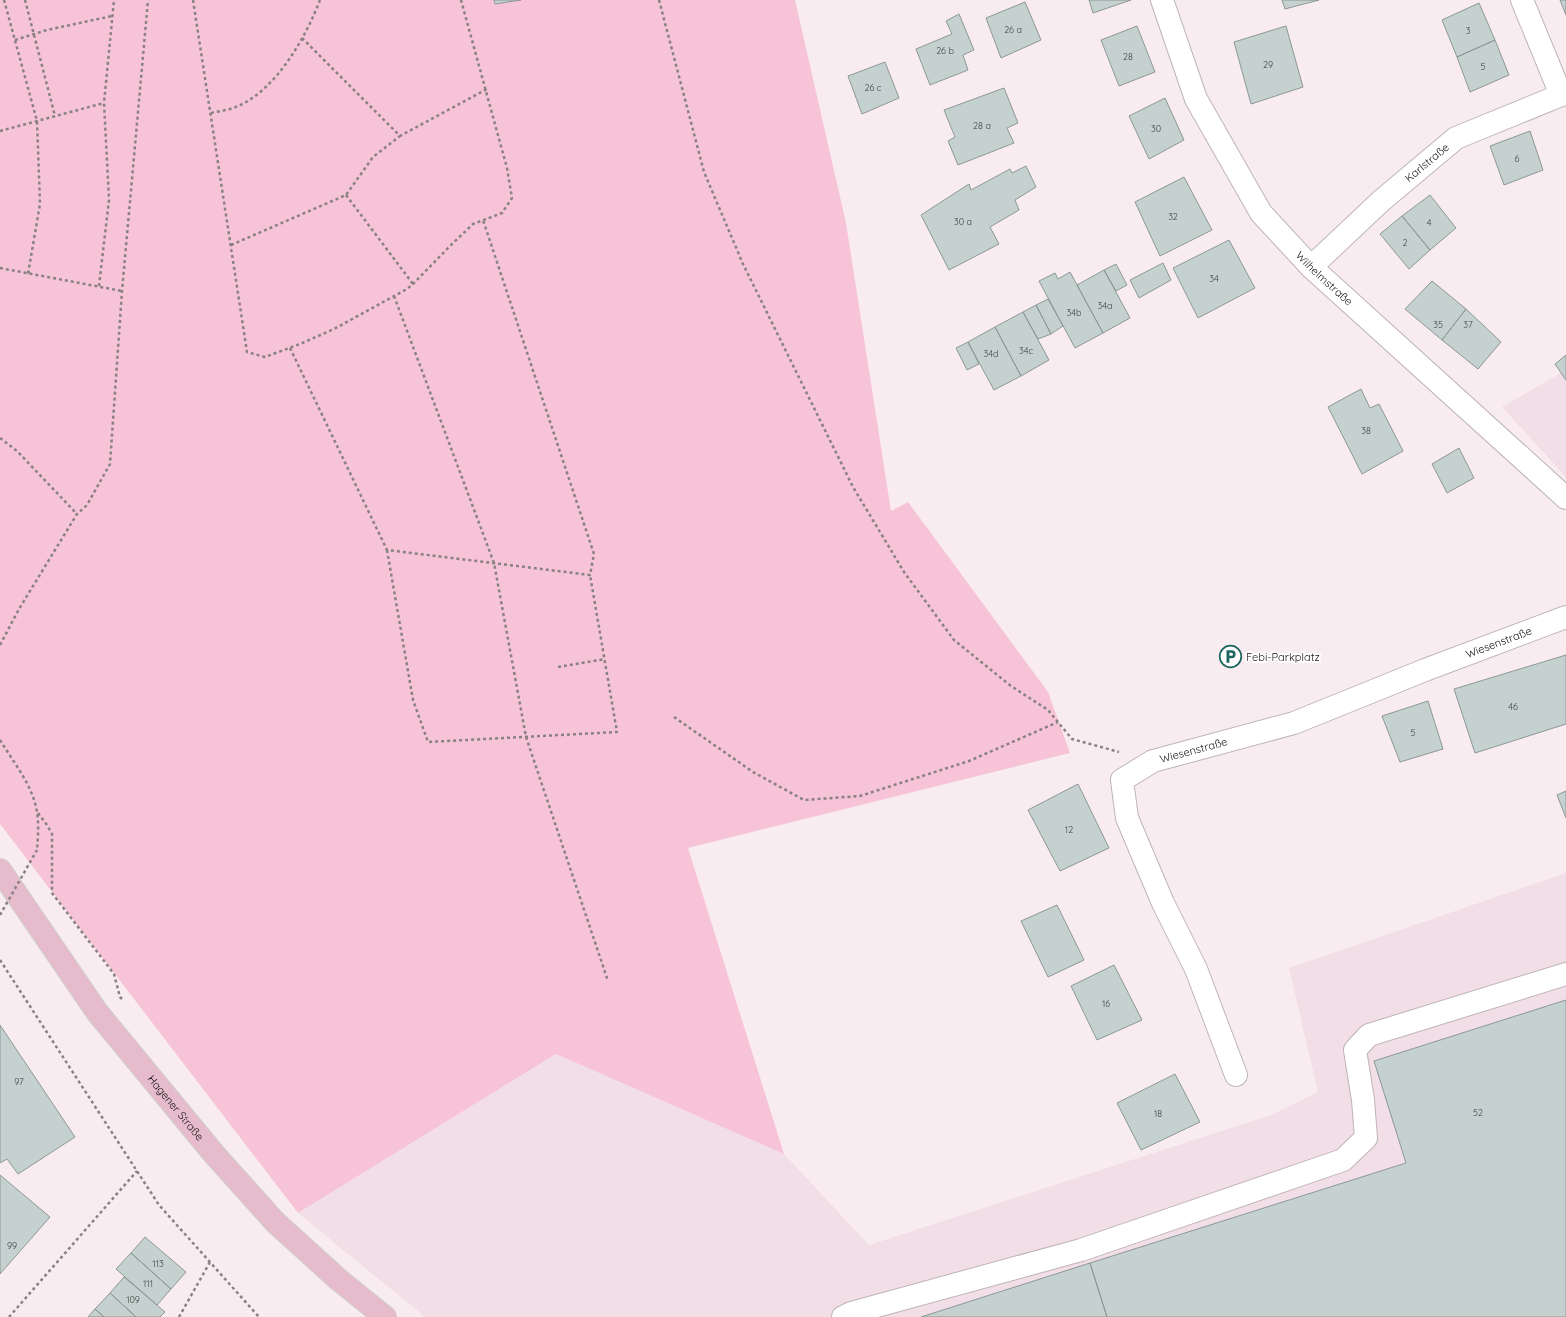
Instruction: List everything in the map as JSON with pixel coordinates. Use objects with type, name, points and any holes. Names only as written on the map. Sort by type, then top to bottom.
[{"type":"main road","name":"Hagener Straße","points":[[0,870],[97,1012],[214,1154],[276,1222],[339,1280],[385,1317]]},
{"type":"street","name":"Wilhelmstraße","points":[[1162,0],[1196,99],[1262,213],[1311,267],[1566,498]]},
{"type":"street","points":[[1522,0],[1563,94]]},
{"type":"street","name":"Karlstraße","points":[[1311,267],[1382,201],[1456,138],[1563,94]]},
{"type":"street","name":"Wiesenstraße","points":[[1236,1075],[1196,969],[1163,903],[1127,818],[1122,780],[1153,761],[1294,723],[1425,670],[1566,617]]},
{"type":"street","points":[[843,1317],[851,1313],[1081,1250],[1343,1160],[1366,1138],[1363,1100],[1355,1050],[1369,1035],[1566,974]]},
{"type":"path","points":[[4,0],[37,121],[40,204],[28,274]]},
{"type":"path","points":[[25,0],[55,116]]},
{"type":"path","points":[[98,286],[109,200],[104,103],[114,0]]},
{"type":"path","points":[[0,645],[19,609],[77,514],[87,505],[110,464],[122,291],[148,0]]},
{"type":"path","points":[[193,0],[247,352],[265,357],[334,329],[414,284],[450,245],[473,224],[502,214],[512,198],[507,168],[461,0]]},
{"type":"path","points":[[211,113],[237,106],[260,93],[290,58],[312,22],[320,0]]},
{"type":"path","points":[[659,0],[704,172],[743,264],[853,487],[904,572],[954,640],[1011,686],[1048,710],[1072,739],[1153,761]]},
{"type":"path","points":[[15,40],[33,34],[112,16]]},
{"type":"path","points":[[302,38],[400,136]]},
{"type":"path","points":[[231,245],[346,195],[373,157],[400,136],[486,89]]},
{"type":"path","points":[[0,131],[104,103]]},
{"type":"path","points":[[346,195],[414,284]]},
{"type":"path","points":[[290,348],[387,550],[413,700],[428,742],[617,732],[590,576],[594,554],[483,220]]},
{"type":"path","points":[[0,268],[122,291]]},
{"type":"path","points":[[394,296],[494,563],[526,737],[608,981]]},
{"type":"path","points":[[0,438],[16,451],[77,514]]},
{"type":"path","points":[[387,550],[590,576]]},
{"type":"path","points":[[558,667],[605,659]]},
{"type":"path","points":[[674,717],[753,772],[804,800],[860,796],[969,761],[1058,722]]},
{"type":"path","points":[[0,740],[26,781],[33,795],[38,813],[37,850],[0,915]]},
{"type":"path","points":[[38,813],[52,834],[52,893],[114,974]]},
{"type":"path","points":[[0,960],[159,1205],[259,1317]]},
{"type":"path","points":[[9,1317],[137,1171]]},
{"type":"path","points":[[179,1317],[210,1262]]},
{"type":"shaded area","points":[[0,0],[795,0],[846,223],[891,511],[908,502],[1048,692],[1070,753],[688,848],[784,1154],[556,1054],[298,1213],[0,824]]},
{"type":"shaded area","points":[[1566,370],[1566,477],[1502,407]]},
{"type":"shaded area","points":[[1566,873],[1566,1317],[425,1317],[298,1213],[556,1054],[784,1154],[869,1245],[1271,1115],[1318,1092],[1289,968]]},
{"type":"building","points":[[494,0],[521,0],[495,4]]},
{"type":"building","points":[[1089,0],[1131,0],[1093,13]]},
{"type":"building","points":[[1282,0],[1319,0],[1285,9]]},
{"type":"building","points":[[1560,0],[1566,0],[1566,15]]},
{"type":"building","points":[[1025,2],[1041,40],[1001,58],[986,18]]},
{"type":"building","points":[[1479,3],[1495,40],[1457,57],[1442,20]]},
{"type":"building","points":[[959,14],[974,50],[963,55],[968,70],[930,85],[916,49],[952,34],[946,21]]},
{"type":"building","points":[[1137,26],[1155,72],[1119,86],[1101,40]]},
{"type":"building","points":[[1286,26],[1303,87],[1251,104],[1234,42]]},
{"type":"building","points":[[1495,40],[1509,75],[1470,92],[1457,57]]},
{"type":"building","points":[[885,62],[899,98],[862,114],[848,76]]},
{"type":"building","points":[[1004,88],[1018,123],[1007,128],[1014,143],[958,165],[948,141],[955,137],[944,110]]},
{"type":"building","points":[[1165,98],[1184,140],[1149,159],[1129,116]]},
{"type":"building","points":[[1530,131],[1543,170],[1504,185],[1490,146]]},
{"type":"building","points":[[1026,166],[1036,187],[1015,200],[1019,210],[990,227],[999,244],[949,270],[921,215],[969,184],[971,190],[1010,169],[1012,173]]},
{"type":"building","points":[[1184,177],[1212,230],[1160,256],[1135,202]]},
{"type":"building","points":[[1430,195],[1456,228],[1430,250],[1402,216]]},
{"type":"building","points":[[1402,216],[1430,250],[1409,269],[1380,234]]},
{"type":"building","points":[[1229,240],[1255,288],[1198,318],[1173,268]]},
{"type":"building","points":[[1163,263],[1171,280],[1139,298],[1130,280]]},
{"type":"building","points":[[1116,264],[1127,285],[1116,291],[1104,270]]},
{"type":"building","points":[[1104,270],[1130,318],[1103,333],[1077,285]]},
{"type":"building","points":[[1070,272],[1103,333],[1075,348],[1039,281],[1055,273],[1058,279]]},
{"type":"building","points":[[1432,281],[1466,309],[1442,340],[1405,309]]},
{"type":"building","points":[[1048,299],[1063,326],[1051,334],[1036,305]]},
{"type":"building","points":[[1036,305],[1051,334],[1038,339],[1023,312]]},
{"type":"building","points":[[1466,309],[1501,342],[1478,369],[1442,340]]},
{"type":"building","points":[[1023,312],[1049,360],[1021,376],[995,327]]},
{"type":"building","points":[[995,327],[1021,376],[994,390],[968,342]]},
{"type":"building","points":[[968,342],[979,364],[967,370],[956,348]]},
{"type":"building","points":[[1566,355],[1566,380],[1555,364]]},
{"type":"building","points":[[1361,389],[1370,408],[1379,404],[1403,451],[1362,474],[1328,407]]},
{"type":"building","points":[[1459,448],[1474,478],[1447,493],[1432,464]]},
{"type":"building","points":[[1566,655],[1566,724],[1475,753],[1454,689]]},
{"type":"building","points":[[1428,701],[1443,749],[1400,762],[1382,716]]},
{"type":"building","points":[[1078,784],[1109,848],[1060,871],[1028,810]]},
{"type":"building","points":[[1566,791],[1566,818],[1557,795]]},
{"type":"building","points":[[1057,905],[1084,960],[1048,977],[1021,921]]},
{"type":"building","points":[[1114,965],[1142,1020],[1097,1040],[1071,986]]},
{"type":"building","points":[[1566,1000],[1566,1317],[1107,1317],[1090,1263],[1406,1163],[1374,1061]]},
{"type":"building","points":[[0,1025],[75,1137],[18,1174],[7,1159],[0,1163]]},
{"type":"building","points":[[1175,1074],[1200,1122],[1141,1150],[1117,1103]]},
{"type":"building","points":[[0,1175],[50,1217],[0,1274]]},
{"type":"building","points":[[145,1237],[186,1272],[171,1289],[131,1253]]},
{"type":"building","points":[[131,1253],[171,1289],[157,1305],[116,1269]]},
{"type":"building","points":[[1090,1263],[1107,1317],[921,1317]]},
{"type":"building","points":[[124,1277],[165,1312],[160,1317],[136,1317],[110,1293]]},
{"type":"building","points":[[110,1293],[136,1317],[104,1317],[95,1309]]},
{"type":"building","points":[[95,1309],[104,1317],[88,1317]]},
{"type":"place","name":"Febi-Parkplatz","points":[[1230,657]]}]
